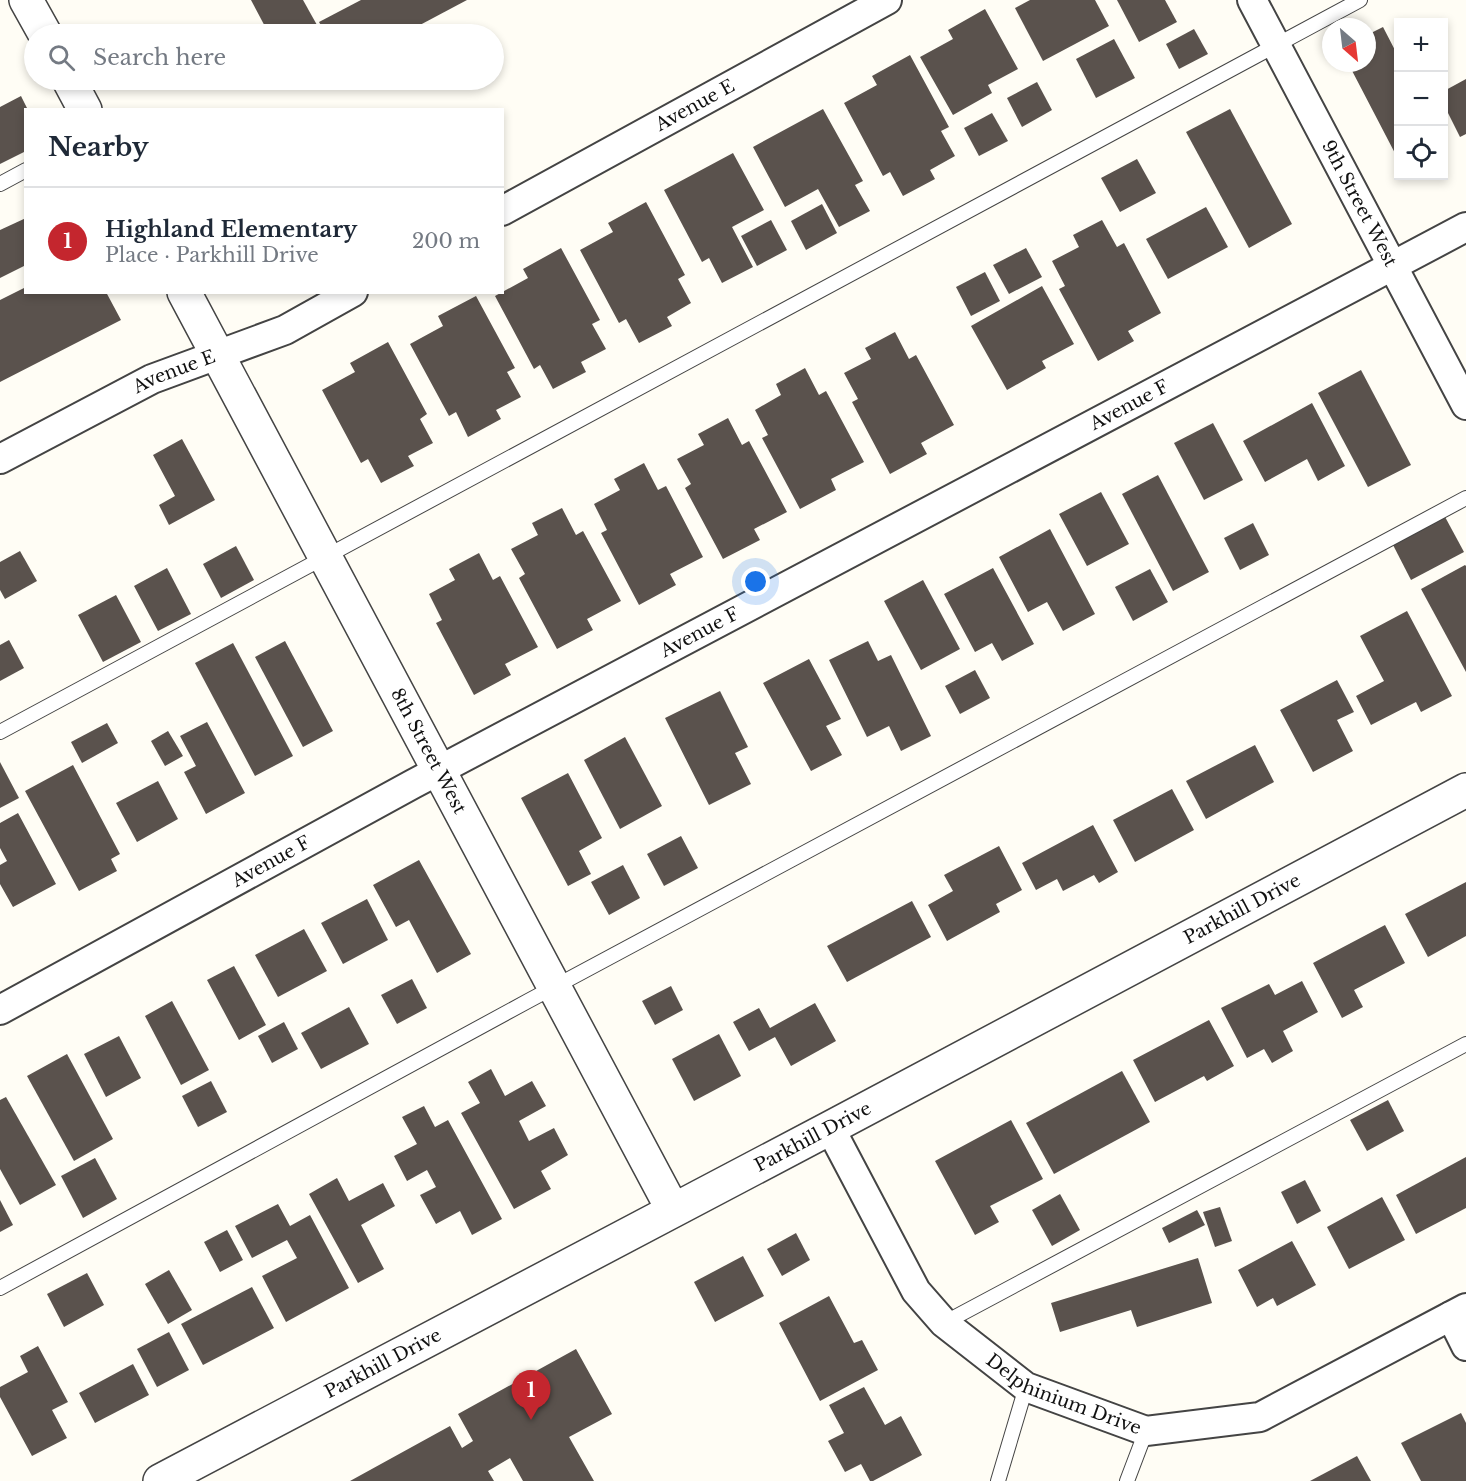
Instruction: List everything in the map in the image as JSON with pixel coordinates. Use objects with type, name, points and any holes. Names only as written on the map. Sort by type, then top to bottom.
[{"type":"street","points":[[26,0],[39,24]]},
{"type":"street","name":"Avenue E","points":[[504,210],[887,0]]},
{"type":"street","name":"9th Street West","points":[[1252,0],[1466,405]]},
{"type":"street","points":[[74,90],[84,108]]},
{"type":"street","name":"Avenue F","points":[[0,1010],[440,770],[1466,227]]},
{"type":"street","name":"8th Street West","points":[[185,294],[673,1210]]},
{"type":"street","name":"Avenue E","points":[[0,459],[152,380],[285,330],[349,294]]},
{"type":"street","name":"Parkhill Drive","points":[[160,1481],[1466,790]]},
{"type":"street","name":"Delphinium Drive","points":[[830,1128],[916,1291],[944,1323],[1026,1387],[1146,1431],[1260,1417],[1458,1312]]},
{"type":"street","points":[[1458,1312],[1466,1346]]},
{"type":"lane","points":[[0,732],[1360,0]]},
{"type":"lane","points":[[0,184],[24,171]]},
{"type":"lane","points":[[0,1288],[1466,498]]},
{"type":"lane","points":[[944,1323],[1466,1044]]},
{"type":"lane","points":[[998,1481],[1026,1387]]},
{"type":"lane","points":[[1127,1481],[1146,1431]]},
{"type":"building","points":[[251,0],[303,0],[316,24],[264,24]]},
{"type":"building","points":[[361,0],[467,0],[422,24],[320,24],[319,22]]},
{"type":"building","points":[[1030,0],[1095,0],[1109,26],[1043,61],[1015,8]]},
{"type":"building","points":[[1117,0],[1165,0],[1177,22],[1139,42]]},
{"type":"building","points":[[985,9],[1018,69],[988,85],[992,93],[953,115],[920,57],[953,39],[948,30]]},
{"type":"building","points":[[1383,27],[1394,48],[1394,151],[1353,72],[1376,72],[1376,30]]},
{"type":"building","points":[[1194,29],[1208,54],[1179,69],[1166,44]]},
{"type":"building","points":[[1114,39],[1135,78],[1096,98],[1076,59]]},
{"type":"building","points":[[910,55],[949,127],[941,131],[955,156],[930,170],[935,179],[903,196],[890,172],[883,176],[844,103],[877,85],[872,76]]},
{"type":"building","points":[[1466,79],[1466,134],[1460,137],[1448,113],[1448,89]]},
{"type":"building","points":[[1037,82],[1052,110],[1022,127],[1007,98]]},
{"type":"building","points":[[21,96],[27,108],[24,108],[24,152],[0,164],[0,107]]},
{"type":"building","points":[[823,109],[863,181],[855,185],[870,211],[839,227],[818,189],[785,207],[753,147]]},
{"type":"building","points":[[1230,109],[1292,224],[1249,248],[1186,132]]},
{"type":"building","points":[[992,113],[1008,141],[979,156],[964,128]]},
{"type":"building","points":[[733,153],[764,210],[732,227],[753,267],[722,283],[709,258],[702,262],[664,190]]},
{"type":"building","points":[[1137,159],[1156,193],[1120,212],[1101,178]]},
{"type":"building","points":[[646,202],[685,275],[678,279],[691,303],[667,317],[672,326],[639,343],[626,319],[619,323],[580,250],[613,232],[608,223]]},
{"type":"building","points":[[822,204],[837,233],[806,250],[791,221]]},
{"type":"building","points":[[1206,207],[1228,247],[1168,279],[1146,239]]},
{"type":"building","points":[[24,219],[24,266],[0,278],[0,230]]},
{"type":"building","points":[[771,220],[787,250],[757,266],[741,236]]},
{"type":"building","points":[[1102,220],[1117,247],[1124,243],[1161,313],[1128,331],[1134,341],[1098,361],[1059,289],[1065,286],[1052,261],[1079,247],[1073,235]]},
{"type":"building","points":[[561,248],[600,320],[592,324],[606,349],[581,362],[586,372],[553,389],[540,365],[534,369],[495,296],[504,294],[504,291],[528,278],[523,269]]},
{"type":"building","points":[[1026,248],[1042,277],[1009,294],[993,265]]},
{"type":"building","points":[[985,272],[1000,301],[971,316],[956,287]]},
{"type":"building","points":[[1042,286],[1074,344],[1042,361],[1046,368],[1007,390],[971,326]]},
{"type":"building","points":[[24,288],[24,294],[107,294],[121,320],[0,382],[0,300]]},
{"type":"building","points":[[476,296],[515,368],[507,372],[521,397],[496,410],[501,419],[468,437],[456,412],[449,416],[410,344],[443,326],[438,316]]},
{"type":"building","points":[[895,332],[909,359],[916,355],[954,425],[921,443],[927,454],[890,474],[852,402],[858,399],[844,373],[871,359],[865,348]]},
{"type":"building","points":[[388,342],[427,414],[420,419],[433,443],[408,456],[414,466],[381,483],[368,459],[361,463],[322,390],[355,372],[350,363]]},
{"type":"building","points":[[805,368],[819,395],[826,391],[864,462],[831,479],[836,490],[800,509],[762,438],[768,435],[755,410],[781,395],[776,384]]},
{"type":"building","points":[[1361,370],[1411,465],[1368,487],[1318,393]]},
{"type":"building","points":[[1312,403],[1345,466],[1318,481],[1307,459],[1265,482],[1243,441]]},
{"type":"building","points":[[728,418],[742,445],[749,441],[787,512],[754,529],[760,540],[723,559],[685,488],[691,484],[677,459],[704,445],[698,434]]},
{"type":"building","points":[[1213,423],[1243,480],[1204,500],[1174,443]]},
{"type":"building","points":[[182,439],[215,500],[169,525],[159,505],[175,496],[153,455]]},
{"type":"building","points":[[644,463],[658,490],[666,486],[703,557],[670,574],[676,585],[639,605],[601,533],[607,530],[594,504],[620,490],[614,479]]},
{"type":"building","points":[[1158,475],[1209,572],[1173,591],[1122,494]]},
{"type":"building","points":[[1101,492],[1129,544],[1087,566],[1059,514]]},
{"type":"building","points":[[562,508],[576,535],[583,531],[621,601],[587,619],[593,630],[557,649],[519,578],[525,574],[511,549],[538,535],[532,523]]},
{"type":"building","points":[[1444,515],[1464,552],[1411,580],[1392,543]]},
{"type":"building","points":[[1253,523],[1269,555],[1240,570],[1224,538]]},
{"type":"building","points":[[1050,529],[1095,614],[1063,631],[1047,602],[1028,612],[999,557]]},
{"type":"building","points":[[236,546],[254,580],[221,598],[203,564]]},
{"type":"building","points":[[20,551],[37,581],[5,599],[0,590],[0,562]]},
{"type":"building","points":[[479,553],[493,580],[500,576],[538,647],[505,664],[511,675],[474,695],[436,623],[442,620],[429,594],[455,580],[449,569]]},
{"type":"building","points":[[1466,566],[1466,672],[1421,589]]},
{"type":"building","points":[[167,568],[191,614],[158,631],[134,586]]},
{"type":"building","points":[[993,568],[1034,644],[1002,661],[992,643],[975,652],[944,594]]},
{"type":"building","points":[[1150,569],[1168,602],[1133,621],[1115,587]]},
{"type":"building","points":[[923,580],[960,649],[921,670],[884,601]]},
{"type":"building","points":[[116,595],[141,642],[103,662],[78,615]]},
{"type":"building","points":[[1407,611],[1452,696],[1421,712],[1416,702],[1371,725],[1356,696],[1384,681],[1360,636]]},
{"type":"building","points":[[9,640],[24,668],[0,681],[0,645]]},
{"type":"building","points":[[285,641],[333,731],[303,747],[255,657]]},
{"type":"building","points":[[868,641],[878,661],[891,655],[931,736],[901,751],[889,726],[867,737],[829,660]]},
{"type":"building","points":[[233,643],[293,756],[255,776],[195,663]]},
{"type":"building","points":[[809,659],[841,719],[826,726],[842,755],[811,771],[763,683]]},
{"type":"building","points":[[975,670],[990,698],[960,714],[945,686]]},
{"type":"building","points":[[1337,680],[1354,712],[1337,720],[1353,751],[1313,772],[1280,710]]},
{"type":"building","points":[[720,691],[748,747],[735,753],[751,784],[709,805],[665,718]]},
{"type":"building","points":[[207,722],[245,793],[206,814],[184,772],[196,766],[180,736]]},
{"type":"building","points":[[107,723],[118,743],[82,763],[71,742]]},
{"type":"building","points":[[168,731],[183,756],[165,766],[151,741]]},
{"type":"building","points":[[625,737],[662,806],[620,829],[584,760]]},
{"type":"building","points":[[1255,745],[1274,782],[1206,819],[1186,781]]},
{"type":"building","points":[[0,762],[19,798],[0,808]]},
{"type":"building","points":[[73,765],[120,854],[111,859],[117,871],[79,891],[25,791]]},
{"type":"building","points":[[568,773],[602,838],[579,851],[591,874],[568,886],[521,798]]},
{"type":"building","points":[[158,781],[178,819],[137,842],[116,803]]},
{"type":"building","points":[[1172,789],[1194,830],[1135,862],[1113,820]]},
{"type":"building","points":[[18,813],[56,884],[13,907],[0,884],[0,865],[7,861],[0,848],[0,823]]},
{"type":"building","points":[[1093,825],[1118,872],[1099,883],[1094,875],[1063,891],[1057,879],[1036,890],[1022,863]]},
{"type":"building","points":[[681,836],[698,868],[664,886],[647,854]]},
{"type":"building","points":[[999,846],[1022,890],[996,904],[1000,912],[947,941],[928,905],[953,891],[944,875]]},
{"type":"building","points":[[419,860],[471,954],[437,973],[409,920],[396,927],[373,885]]},
{"type":"building","points":[[623,865],[640,898],[609,915],[591,882]]},
{"type":"building","points":[[1466,882],[1466,936],[1428,957],[1405,914]]},
{"type":"building","points":[[367,899],[388,940],[343,964],[321,923]]},
{"type":"building","points":[[912,901],[931,937],[847,982],[827,946]]},
{"type":"building","points":[[1385,925],[1405,963],[1354,990],[1363,1007],[1342,1018],[1313,963]]},
{"type":"building","points":[[304,929],[327,971],[278,997],[255,955]]},
{"type":"building","points":[[234,966],[266,1025],[239,1040],[207,980]]},
{"type":"building","points":[[412,979],[427,1008],[397,1024],[381,995]]},
{"type":"building","points":[[1302,981],[1318,1012],[1283,1031],[1293,1051],[1272,1063],[1264,1049],[1247,1058],[1221,1008],[1269,984],[1275,995]]},
{"type":"building","points":[[671,986],[683,1010],[655,1025],[642,1001]]},
{"type":"building","points":[[172,1001],[209,1070],[181,1085],[145,1016]]},
{"type":"building","points":[[815,1003],[836,1041],[791,1066],[775,1037],[749,1051],[733,1022],[759,1008],[770,1028]]},
{"type":"building","points":[[349,1007],[369,1044],[321,1069],[301,1033]]},
{"type":"building","points":[[1209,1020],[1234,1066],[1207,1081],[1204,1076],[1155,1102],[1133,1060]]},
{"type":"building","points":[[284,1022],[298,1049],[272,1063],[258,1036]]},
{"type":"building","points":[[719,1034],[741,1076],[694,1101],[672,1059]]},
{"type":"building","points":[[119,1036],[141,1078],[106,1097],[84,1054]]},
{"type":"building","points":[[67,1054],[113,1139],[74,1161],[27,1076]]},
{"type":"building","points":[[491,1069],[505,1096],[532,1081],[546,1106],[519,1121],[529,1141],[554,1128],[568,1155],[541,1171],[551,1189],[514,1209],[461,1113],[480,1103],[468,1082]]},
{"type":"building","points":[[1122,1071],[1150,1122],[1054,1174],[1026,1123]]},
{"type":"building","points":[[211,1081],[227,1112],[198,1127],[182,1096]]},
{"type":"building","points":[[6,1097],[56,1185],[20,1205],[0,1169],[0,1100]]},
{"type":"building","points":[[1388,1100],[1404,1131],[1367,1151],[1350,1120]]},
{"type":"building","points":[[424,1106],[435,1127],[448,1120],[502,1219],[472,1235],[460,1211],[436,1224],[420,1195],[436,1187],[427,1170],[407,1181],[394,1156],[417,1144],[402,1117]]},
{"type":"building","points":[[1011,1120],[1043,1179],[990,1206],[999,1222],[975,1235],[935,1161]]},
{"type":"building","points":[[1466,1157],[1466,1208],[1416,1234],[1396,1195]]},
{"type":"building","points":[[95,1158],[117,1199],[83,1218],[61,1176]]},
{"type":"building","points":[[337,1178],[349,1201],[383,1183],[395,1206],[361,1225],[384,1269],[358,1283],[309,1194]]},
{"type":"building","points":[[1305,1180],[1321,1211],[1297,1224],[1281,1192]]},
{"type":"building","points":[[1060,1194],[1080,1230],[1052,1246],[1032,1210]]},
{"type":"building","points":[[1382,1197],[1405,1240],[1349,1269],[1327,1227]]},
{"type":"building","points":[[0,1200],[13,1225],[0,1232]]},
{"type":"building","points":[[278,1204],[290,1226],[310,1215],[349,1288],[286,1322],[262,1276],[297,1258],[287,1240],[252,1258],[235,1226]]},
{"type":"building","points":[[1220,1207],[1232,1241],[1215,1247],[1203,1212]]},
{"type":"building","points":[[1197,1210],[1205,1225],[1169,1243],[1162,1228]]},
{"type":"building","points":[[227,1230],[243,1260],[220,1272],[204,1242]]},
{"type":"building","points":[[796,1233],[810,1260],[782,1276],[767,1249]]},
{"type":"building","points":[[1292,1241],[1316,1285],[1277,1306],[1273,1298],[1257,1307],[1238,1270]]},
{"type":"building","points":[[743,1256],[764,1296],[715,1322],[694,1282]]},
{"type":"building","points":[[1198,1258],[1212,1303],[1137,1327],[1131,1310],[1060,1332],[1051,1303]]},
{"type":"building","points":[[169,1270],[192,1310],[168,1324],[145,1284]]},
{"type":"building","points":[[87,1273],[104,1305],[64,1327],[47,1294]]},
{"type":"building","points":[[252,1287],[274,1328],[203,1365],[181,1324]]},
{"type":"building","points":[[829,1296],[854,1343],[862,1340],[878,1370],[820,1401],[779,1323]]},
{"type":"building","points":[[169,1332],[189,1370],[157,1387],[137,1349]]},
{"type":"building","points":[[38,1346],[68,1402],[52,1410],[67,1438],[32,1456],[0,1397],[0,1387],[28,1372],[20,1356]]},
{"type":"building","points":[[576,1349],[612,1414],[569,1437],[594,1481],[523,1481],[510,1458],[488,1471],[494,1481],[350,1481],[450,1426],[462,1448],[473,1441],[458,1414]]},
{"type":"building","points":[[133,1364],[149,1395],[95,1423],[79,1393]]},
{"type":"building","points":[[864,1387],[885,1425],[901,1416],[922,1455],[873,1481],[870,1481],[861,1464],[845,1472],[828,1441],[844,1433],[829,1405]]},
{"type":"building","points":[[1461,1413],[1466,1423],[1466,1481],[1421,1481],[1401,1443]]},
{"type":"building","points":[[1357,1456],[1371,1481],[1310,1481]]},
{"type":"place","name":"Highland Elementary","points":[[531,1420]]}]
